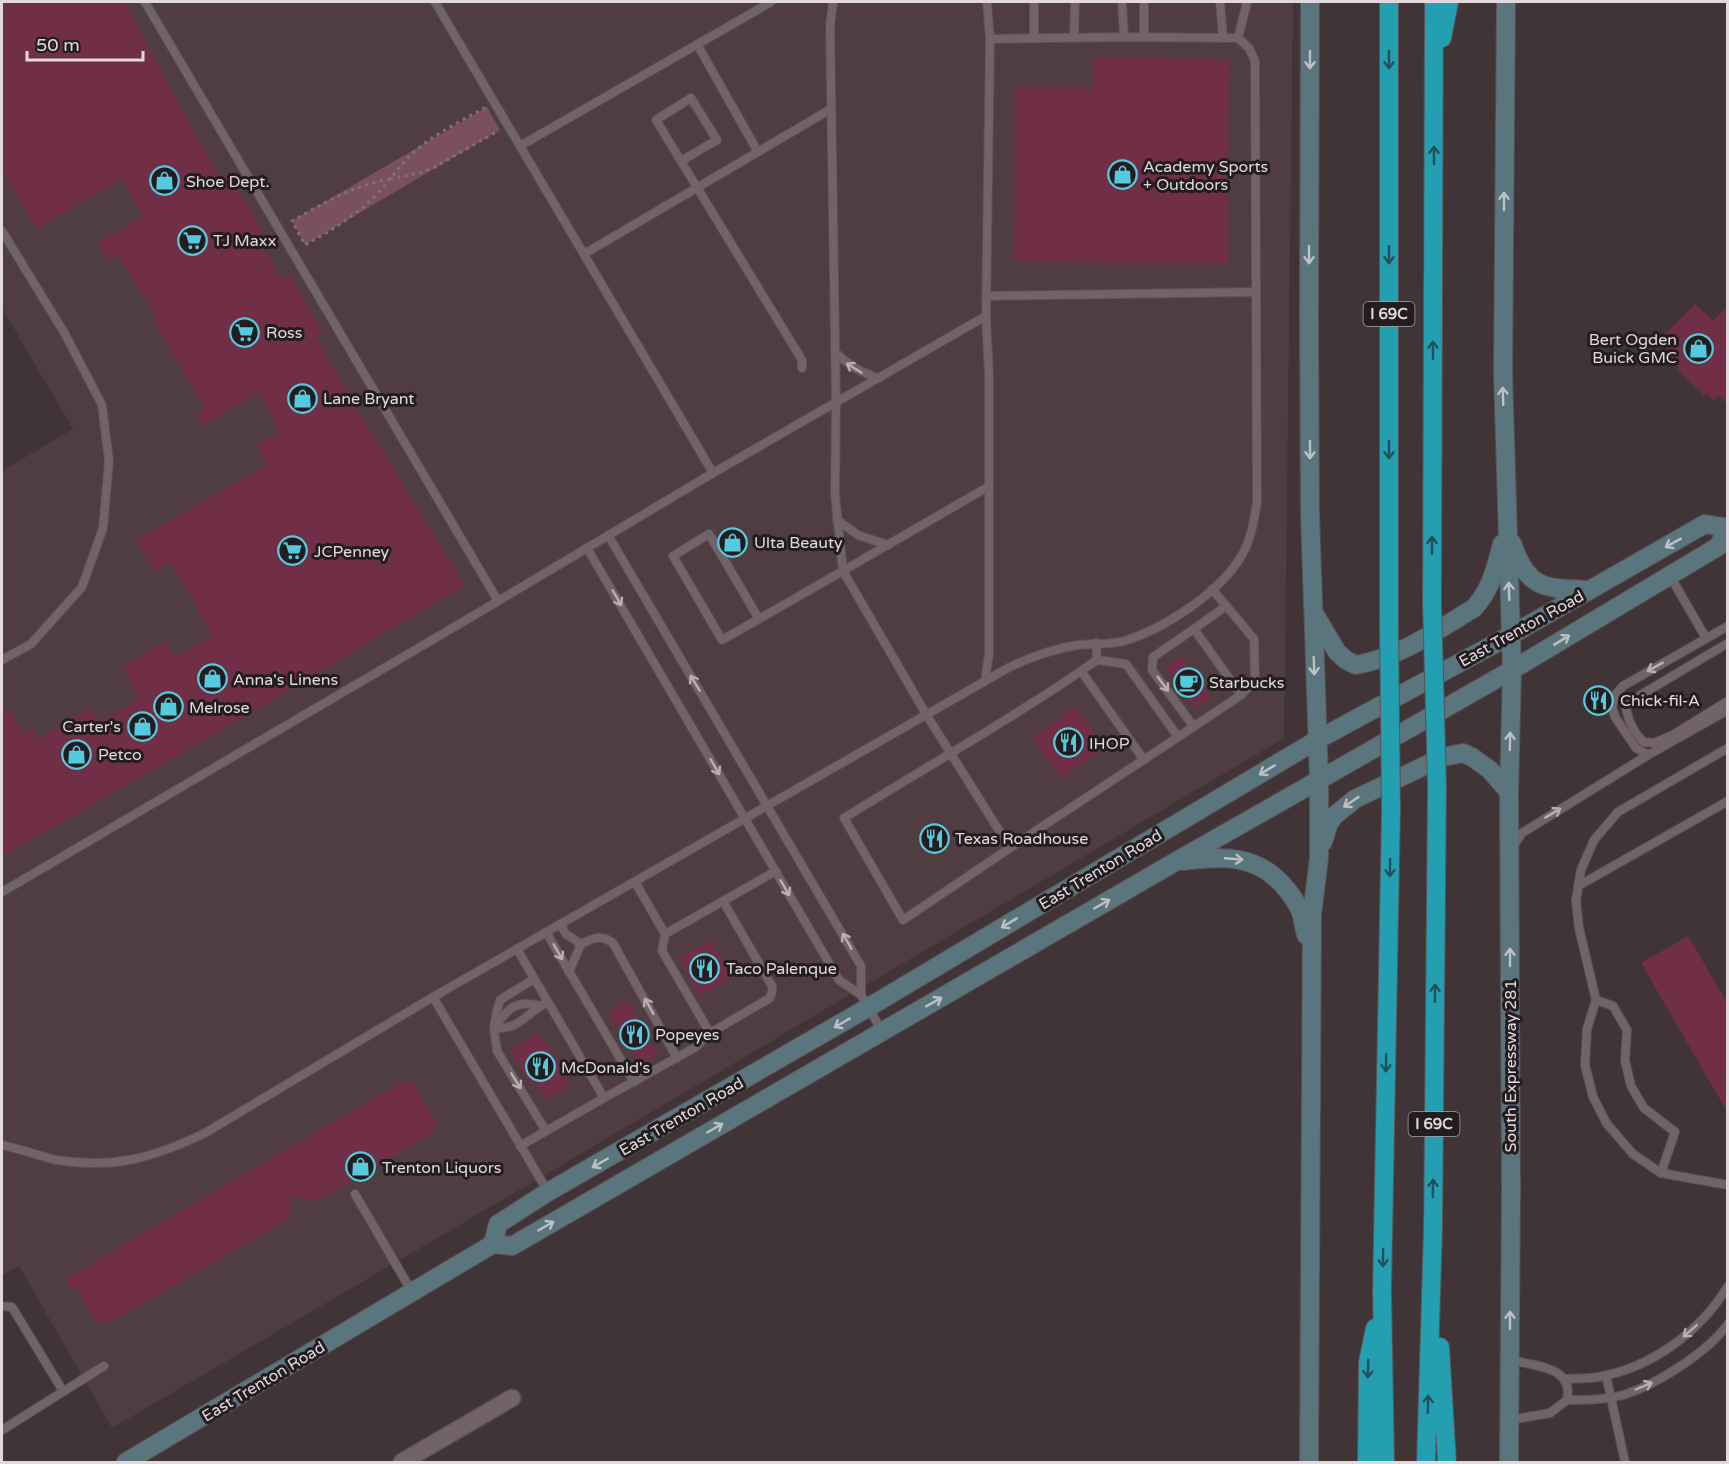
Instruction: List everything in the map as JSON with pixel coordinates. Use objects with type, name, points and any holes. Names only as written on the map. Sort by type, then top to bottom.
[{"type":"highway","name":"I 69C","points":[[1385,1462],[1382,1290],[1391,810],[1389,2]]},
{"type":"highway","name":"I 69C","points":[[1426,1462],[1433,1228],[1437,786],[1432,603],[1434,2]]},
{"type":"highway","points":[[1434,75],[1449,2]]},
{"type":"highway","points":[[1433,1228],[1447,1462]]},
{"type":"highway","points":[[1367,1462],[1368,1362],[1382,1290]]},
{"type":"main road","points":[[1310,2],[1310,514],[1319,780],[1319,858],[1312,915],[1310,1462]]},
{"type":"main road","name":"South Expressway 281","points":[[1506,2],[1503,373],[1512,670],[1509,792],[1509,1462]]},
{"type":"main road","name":"East Trenton Road","points":[[135,1460],[493,1244],[513,1246],[1175,862],[1512,670],[1719,546],[1727,529],[1705,524],[1511,635],[1317,740],[865,1001],[498,1224],[493,1244]]},
{"type":"main road","points":[[1312,610],[1337,652],[1356,665],[1406,649],[1474,608],[1483,599],[1493,578],[1507,527]]},
{"type":"main road","points":[[1507,527],[1518,562],[1530,578],[1549,587],[1589,590]]},
{"type":"main road","points":[[1319,858],[1329,823],[1342,808],[1355,799],[1443,757],[1463,753],[1472,757],[1490,770],[1509,792]]},
{"type":"main road","points":[[1175,862],[1210,858],[1246,860],[1269,871],[1285,887],[1301,913],[1312,962]]},
{"type":"street","points":[[402,1462],[512,1398]]},
{"type":"lane","points":[[145,2],[498,601]]},
{"type":"lane","points":[[435,2],[713,473]]},
{"type":"lane","points":[[520,146],[771,2]]},
{"type":"lane","points":[[985,681],[989,653],[989,375],[986,316],[990,39],[987,2]]},
{"type":"lane","points":[[1034,2],[1034,38]]},
{"type":"lane","points":[[1074,2],[1074,38]]},
{"type":"lane","points":[[1122,2],[1124,37]]},
{"type":"lane","points":[[1144,2],[1144,37]]},
{"type":"lane","points":[[1220,2],[1223,38]]},
{"type":"lane","points":[[1238,38],[1247,2]]},
{"type":"lane","points":[[831,3],[835,495],[843,571],[927,714],[1010,848]]},
{"type":"lane","points":[[2,1145],[55,1160],[91,1163],[131,1160],[162,1152],[205,1133],[433,997],[985,681],[1034,655],[1077,645],[1122,642],[1155,628],[1180,615],[1224,578],[1241,557],[1249,539],[1257,502],[1255,61],[1249,48],[1238,38],[990,39]]},
{"type":"lane","points":[[697,44],[758,152]]},
{"type":"lane","points":[[681,161],[717,140],[691,98],[656,120],[801,360],[802,368]]},
{"type":"lane","points":[[584,254],[831,109]]},
{"type":"lane","points":[[2,231],[65,334],[102,405],[109,461],[103,528],[81,587],[31,644],[2,660]]},
{"type":"lane","points":[[987,296],[1255,292]]},
{"type":"lane","points":[[2,892],[713,473],[986,316]]},
{"type":"lane","points":[[835,352],[853,368],[878,378]]},
{"type":"lane","points":[[759,619],[709,534],[673,556],[722,640],[759,619],[843,571],[988,487]]},
{"type":"lane","points":[[837,520],[858,535],[888,545]]},
{"type":"lane","points":[[608,535],[861,966],[865,1001]]},
{"type":"lane","points":[[587,548],[838,980],[865,1001],[882,1031]]},
{"type":"lane","points":[[1670,576],[1706,638]]},
{"type":"lane","points":[[1178,737],[1126,664],[1097,660],[844,818],[903,920],[1194,727],[1241,695],[1256,681],[1254,639],[1212,589]]},
{"type":"lane","points":[[1194,727],[1152,670],[1154,657],[1226,606]]},
{"type":"lane","points":[[1648,755],[1636,748],[1615,717],[1612,707],[1615,695],[1623,686],[1728,626]]},
{"type":"lane","points":[[1194,629],[1241,695]]},
{"type":"lane","points":[[1728,643],[1634,699],[1626,708],[1629,722],[1636,734],[1643,742],[1654,742],[1673,735],[1728,701]]},
{"type":"lane","points":[[1096,644],[1097,660]]},
{"type":"lane","points":[[1081,671],[1144,760]]},
{"type":"lane","points":[[1510,850],[1522,833],[1648,755],[1728,710]]},
{"type":"lane","points":[[1728,748],[1618,812],[1594,840],[1581,870],[1576,900],[1579,928],[1596,1000],[1587,1029],[1585,1065],[1593,1097],[1607,1124],[1633,1154],[1661,1173],[1728,1185]]},
{"type":"lane","points":[[1578,886],[1728,801]]},
{"type":"lane","points":[[665,934],[776,871]]},
{"type":"lane","points":[[635,882],[665,934],[662,951],[710,1033]]},
{"type":"lane","points":[[520,1146],[696,1047],[710,1033],[770,998],[772,986],[723,901]]},
{"type":"lane","points":[[561,924],[566,934],[581,944]]},
{"type":"lane","points":[[546,932],[633,1082]]},
{"type":"lane","points":[[569,972],[581,944],[595,937],[606,938],[614,943],[677,1058]]},
{"type":"lane","points":[[517,949],[534,979],[544,1004],[604,1098]]},
{"type":"lane","points":[[534,979],[500,1000],[494,1029],[497,1051],[546,1131]]},
{"type":"lane","points":[[433,997],[548,1192]]},
{"type":"lane","points":[[1596,1000],[1613,1006],[1627,1030],[1625,1060],[1631,1086],[1644,1108],[1675,1132],[1661,1173]]},
{"type":"lane","points":[[494,1029],[510,1009],[529,1002],[544,1004]]},
{"type":"lane","points":[[494,1029],[514,1026],[544,1004]]},
{"type":"lane","points":[[355,1194],[412,1292]]},
{"type":"lane","points":[[1566,1379],[1598,1378],[1634,1368],[1666,1350],[1694,1329],[1728,1286]]},
{"type":"lane","points":[[2,1306],[12,1307],[63,1391]]},
{"type":"lane","points":[[1509,1420],[1550,1413],[1567,1400],[1601,1400],[1624,1395],[1664,1377],[1697,1354],[1728,1324]]},
{"type":"lane","points":[[1510,1360],[1554,1370],[1566,1379],[1569,1389],[1567,1400]]},
{"type":"lane","points":[[2,1430],[104,1366]]},
{"type":"lane","points":[[1606,1375],[1625,1462]]},
{"type":"path","points":[[491,114],[487,107],[435,136],[413,153],[390,179],[362,209],[339,226],[305,245],[292,221],[338,195],[366,184],[390,179],[417,174],[435,167],[500,130]]},
{"type":"shaded area","points":[[2,2],[1293,2],[1284,738],[112,1428],[19,1266],[2,1276],[2,471],[73,429],[2,308]]},
{"type":"shaded area","points":[[487,107],[500,130],[305,245],[292,221]]},
{"type":"building","points":[[2,2],[124,2],[196,136],[221,177],[228,173],[264,232],[256,236],[282,279],[289,273],[323,333],[316,337],[358,411],[465,585],[256,710],[2,857],[2,714],[10,709],[24,733],[32,728],[38,739],[90,708],[99,722],[139,698],[122,668],[165,641],[174,658],[213,636],[171,562],[155,572],[136,540],[267,465],[256,445],[280,431],[259,393],[203,425],[196,415],[205,408],[154,324],[158,321],[119,256],[108,260],[98,243],[143,216],[121,179],[36,229],[2,169]]},
{"type":"building","name":"Academy Sports + Outdoors","points":[[1092,57],[1229,59],[1228,264],[1014,262],[1016,87],[1093,87]]},
{"type":"building","name":"Bert Ogden Buick GMC","points":[[1695,304],[1713,321],[1728,306],[1728,405],[1718,395],[1714,400],[1706,393],[1704,395],[1677,369],[1679,367],[1672,360],[1676,356],[1659,340]]},
{"type":"building","name":"Starbucks","points":[[1181,656],[1211,697],[1194,708],[1165,667]]},
{"type":"building","name":"IHOP","points":[[1075,707],[1105,748],[1061,778],[1032,738]]},
{"type":"building","points":[[1688,936],[1728,1004],[1728,1113],[1641,963]]},
{"type":"building","name":"Taco Palenque","points":[[711,940],[732,977],[700,997],[678,958]]},
{"type":"building","name":"Popeyes","points":[[628,1001],[658,1055],[640,1065],[608,1012]]},
{"type":"building","name":"McDonald's","points":[[539,1032],[571,1085],[546,1100],[537,1084],[532,1086],[510,1050]]},
{"type":"building","points":[[405,1080],[413,1082],[436,1122],[433,1133],[317,1201],[292,1197],[288,1219],[108,1324],[95,1320],[76,1287],[71,1290],[65,1279]]},
{"type":"place","name":"Academy Sports + Outdoors","points":[[1122,175]]},
{"type":"place","name":"Shoe Dept.","points":[[165,181]]},
{"type":"place","name":"TJ Maxx","points":[[192,240]]},
{"type":"place","name":"Ross","points":[[245,332]]},
{"type":"place","name":"Bert Ogden Buick GMC","points":[[1698,348]]},
{"type":"place","name":"Lane Bryant","points":[[302,398]]},
{"type":"place","name":"Ulta Beauty","points":[[733,542]]},
{"type":"place","name":"JCPenney","points":[[293,551]]},
{"type":"place","name":"Anna's Linens","points":[[212,679]]},
{"type":"place","name":"Starbucks","points":[[1188,682]]},
{"type":"place","name":"Chick-fil-A","points":[[1599,700]]},
{"type":"place","name":"Melrose","points":[[168,707]]},
{"type":"place","name":"Carter's","points":[[142,726]]},
{"type":"place","name":"IHOP","points":[[1068,743]]},
{"type":"place","name":"Petco","points":[[77,754]]},
{"type":"place","name":"Texas Roadhouse","points":[[934,838]]},
{"type":"place","name":"Taco Palenque","points":[[705,968]]},
{"type":"place","name":"Popeyes","points":[[634,1034]]},
{"type":"place","name":"McDonald's","points":[[540,1067]]},
{"type":"place","name":"Trenton Liquors","points":[[361,1167]]}]
